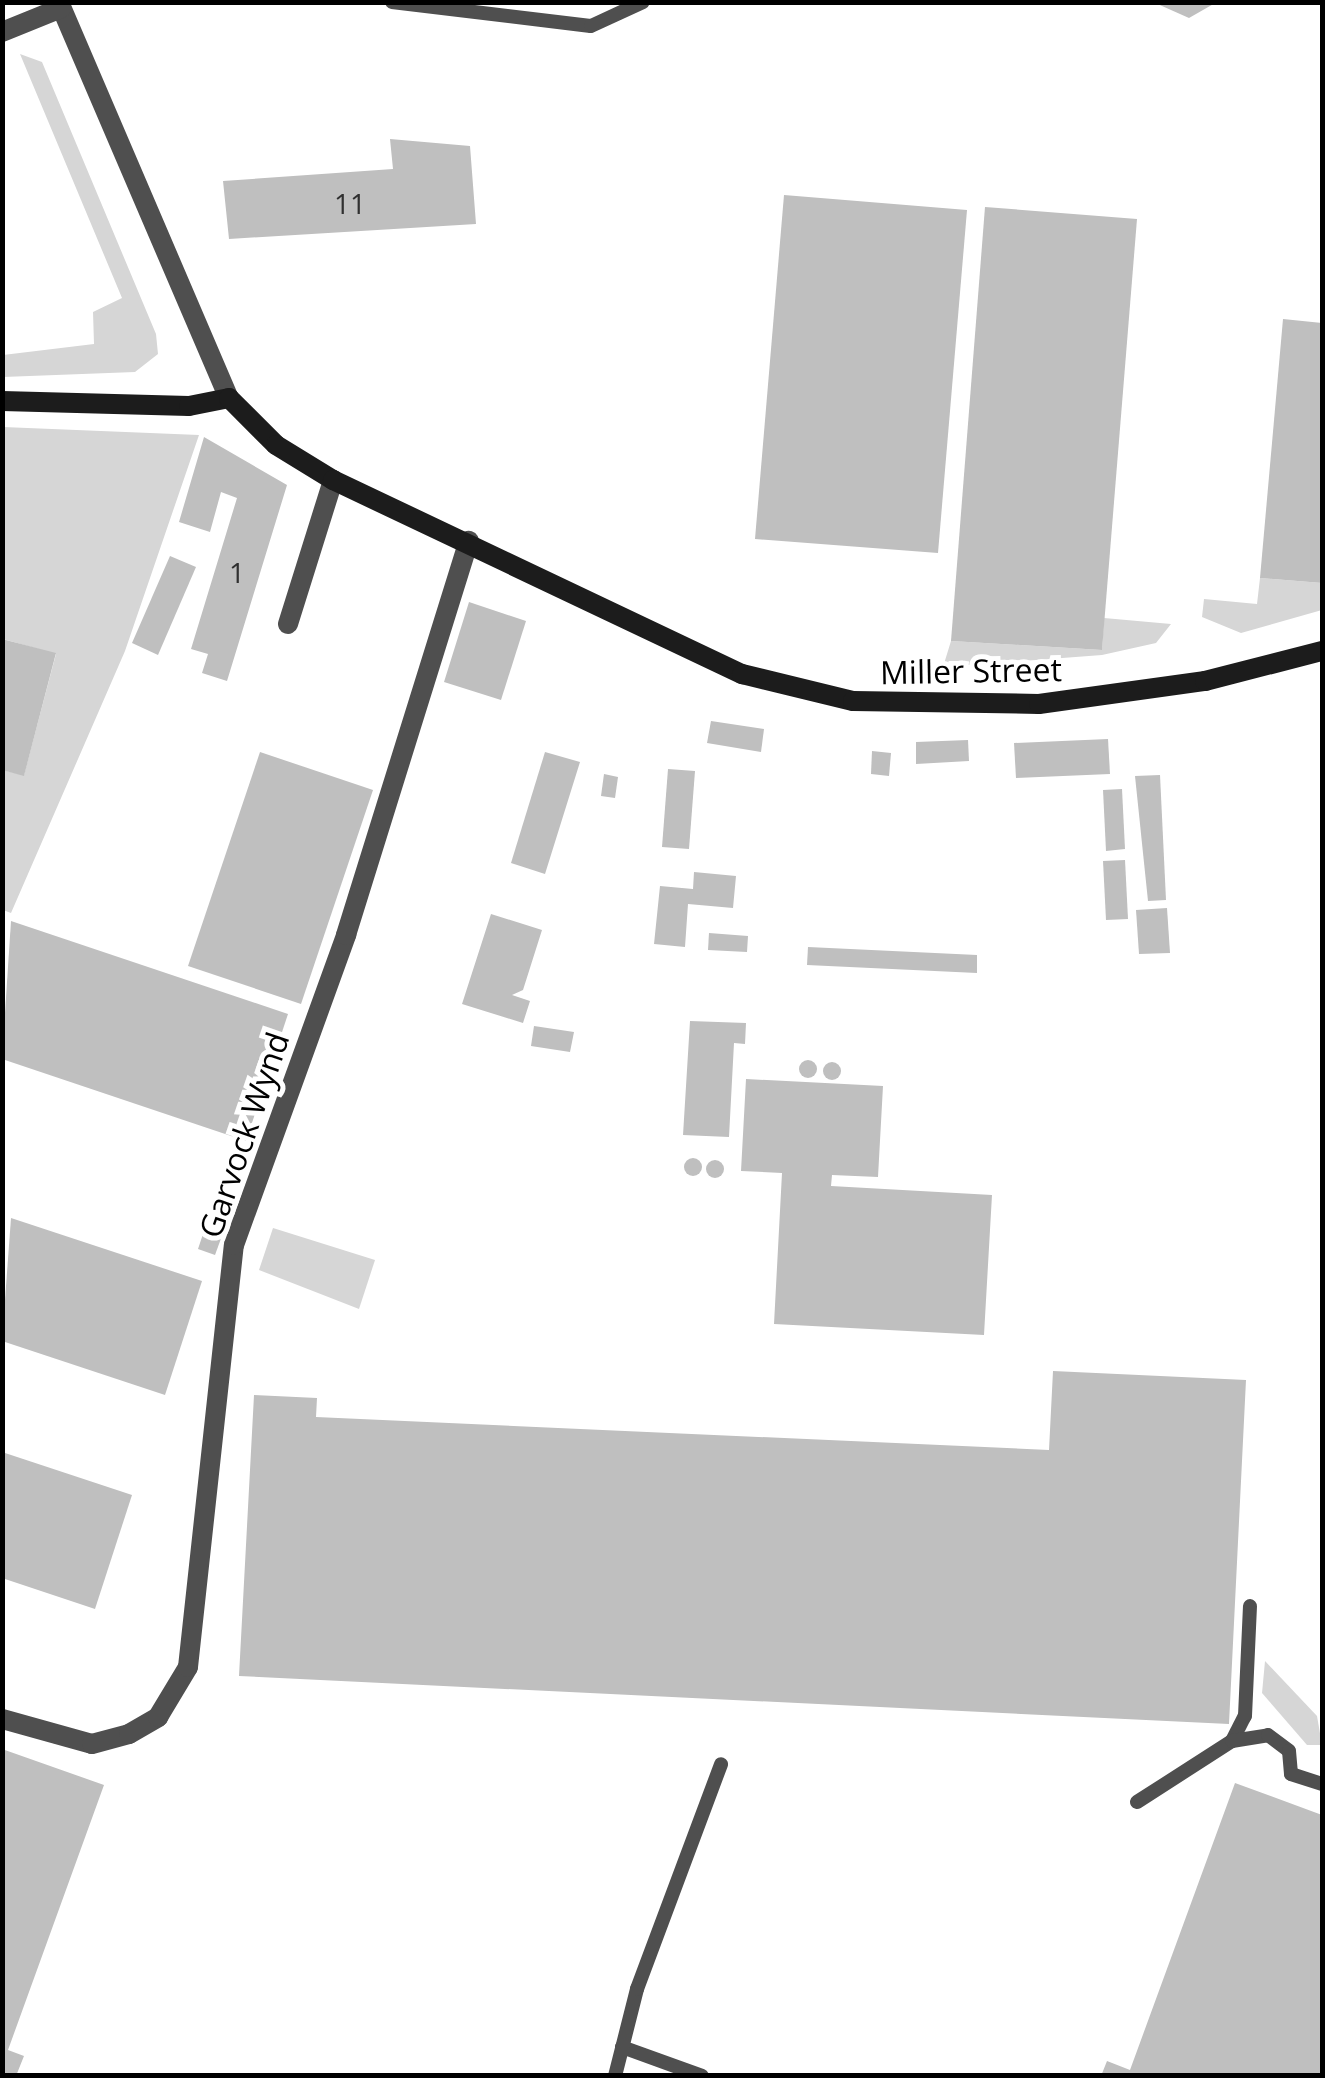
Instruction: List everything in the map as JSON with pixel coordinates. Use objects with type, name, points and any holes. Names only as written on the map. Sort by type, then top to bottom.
[{"type":"street","points":[[2,32],[60,5],[229,398],[189,406],[2,401]]},
{"type":"street","name":"Miller Street","points":[[229,398],[276,445],[333,480],[742,674],[853,701],[1039,704],[1205,682],[1322,652]]},
{"type":"street","points":[[288,624],[333,480]]},
{"type":"street","name":"Garvock Wynd","points":[[2,1719],[92,1744],[129,1734],[158,1717],[188,1667],[234,1246],[346,935],[469,542]]},
{"type":"lane","points":[[392,2],[591,26],[644,2]]},
{"type":"lane","points":[[1138,1802],[1232,1741],[1245,1716],[1250,1606]]},
{"type":"lane","points":[[1232,1741],[1280,1740],[1290,1774],[1322,1784]]},
{"type":"lane","points":[[616,2076],[622,2047],[721,1764]]},
{"type":"lane","points":[[622,2047],[702,2076]]},
{"type":"shaded area","points":[[20,54],[42,62],[156,334],[158,354],[135,372],[3,377],[3,355],[94,344],[93,312],[122,298]]},
{"type":"shaded area","points":[[3,427],[199,435],[125,651],[11,913],[3,910],[2,770],[24,775],[56,654],[3,639]]},
{"type":"shaded area","points":[[1260,578],[1322,583],[1322,610],[1241,633],[1202,617],[1204,599],[1257,604]]},
{"type":"shaded area","points":[[1104,618],[1171,624],[1156,643],[1102,655],[943,667],[951,641],[1102,650]]},
{"type":"shaded area","points":[[273,1228],[375,1260],[359,1309],[259,1270]]},
{"type":"shaded area","points":[[1265,1661],[1317,1716],[1322,1745],[1307,1745],[1262,1693]]},
{"type":"building","points":[[1153,2],[1217,2],[1189,18]]},
{"type":"building","points":[[390,139],[470,146],[476,224],[229,239],[223,181],[393,169]]},
{"type":"building","points":[[784,195],[967,210],[938,553],[755,539]]},
{"type":"building","points":[[985,207],[1137,219],[1102,650],[951,641]]},
{"type":"building","points":[[1283,319],[1322,323],[1322,583],[1260,578]]},
{"type":"building","points":[[204,437],[287,485],[227,681],[202,673],[208,654],[191,649],[237,498],[221,492],[210,532],[179,522]]},
{"type":"building","points":[[170,556],[196,567],[158,655],[132,643]]},
{"type":"building","points":[[469,602],[526,621],[501,700],[444,682]]},
{"type":"building","points":[[2,639],[56,653],[24,776],[2,770]]},
{"type":"building","points":[[711,721],[764,729],[761,752],[707,743]]},
{"type":"building","points":[[1108,739],[1110,774],[1016,778],[1014,743]]},
{"type":"building","points":[[968,740],[969,761],[916,764],[916,742]]},
{"type":"building","points":[[872,751],[891,753],[889,776],[871,774]]},
{"type":"building","points":[[260,752],[373,790],[301,1004],[188,966]]},
{"type":"building","points":[[545,752],[580,762],[545,874],[511,863]]},
{"type":"building","points":[[668,769],[695,771],[689,849],[662,847]]},
{"type":"building","points":[[604,774],[618,777],[615,798],[601,796]]},
{"type":"building","points":[[1160,775],[1166,900],[1148,901],[1135,776]]},
{"type":"building","points":[[1122,789],[1125,849],[1106,851],[1103,790]]},
{"type":"building","points":[[1125,860],[1128,919],[1106,920],[1103,861]]},
{"type":"building","points":[[694,872],[736,876],[733,908],[688,904],[685,947],[654,944],[660,886],[693,889]]},
{"type":"building","points":[[1167,908],[1170,953],[1139,954],[1136,910]]},
{"type":"building","points":[[491,914],[542,930],[523,990],[512,995],[530,1001],[523,1023],[462,1004]]},
{"type":"building","points":[[11,921],[288,1014],[246,1141],[2,1059]]},
{"type":"building","points":[[709,933],[748,936],[747,952],[708,950]]},
{"type":"building","points":[[808,947],[977,955],[977,973],[807,965]]},
{"type":"building","points":[[690,1021],[746,1023],[745,1044],[734,1043],[729,1137],[683,1135]]},
{"type":"building","points":[[534,1026],[574,1032],[570,1052],[531,1046]]},
{"type":"building","points":[[808,1060],[817,1069],[808,1078],[799,1069]]},
{"type":"building","points":[[832,1062],[841,1071],[832,1080],[823,1071]]},
{"type":"building","points":[[746,1079],[883,1086],[878,1177],[832,1175],[831,1186],[992,1195],[984,1335],[774,1324],[782,1173],[741,1171]]},
{"type":"building","points":[[693,1158],[702,1167],[693,1176],[684,1167]]},
{"type":"building","points":[[715,1160],[724,1169],[715,1178],[706,1169]]},
{"type":"building","points":[[209,1216],[227,1222],[215,1255],[198,1249]]},
{"type":"building","points":[[11,1218],[202,1281],[165,1395],[2,1341]]},
{"type":"building","points":[[1053,1371],[1246,1380],[1229,1724],[239,1676],[254,1395],[317,1398],[316,1417],[1049,1450]]},
{"type":"building","points":[[2,1452],[132,1495],[95,1609],[2,1578]]},
{"type":"building","points":[[2,1749],[104,1785],[8,2050],[24,2056],[16,2076],[2,2076]]},
{"type":"building","points":[[1235,1783],[1322,1815],[1322,2076],[1101,2076],[1107,2061],[1130,2070]]}]
